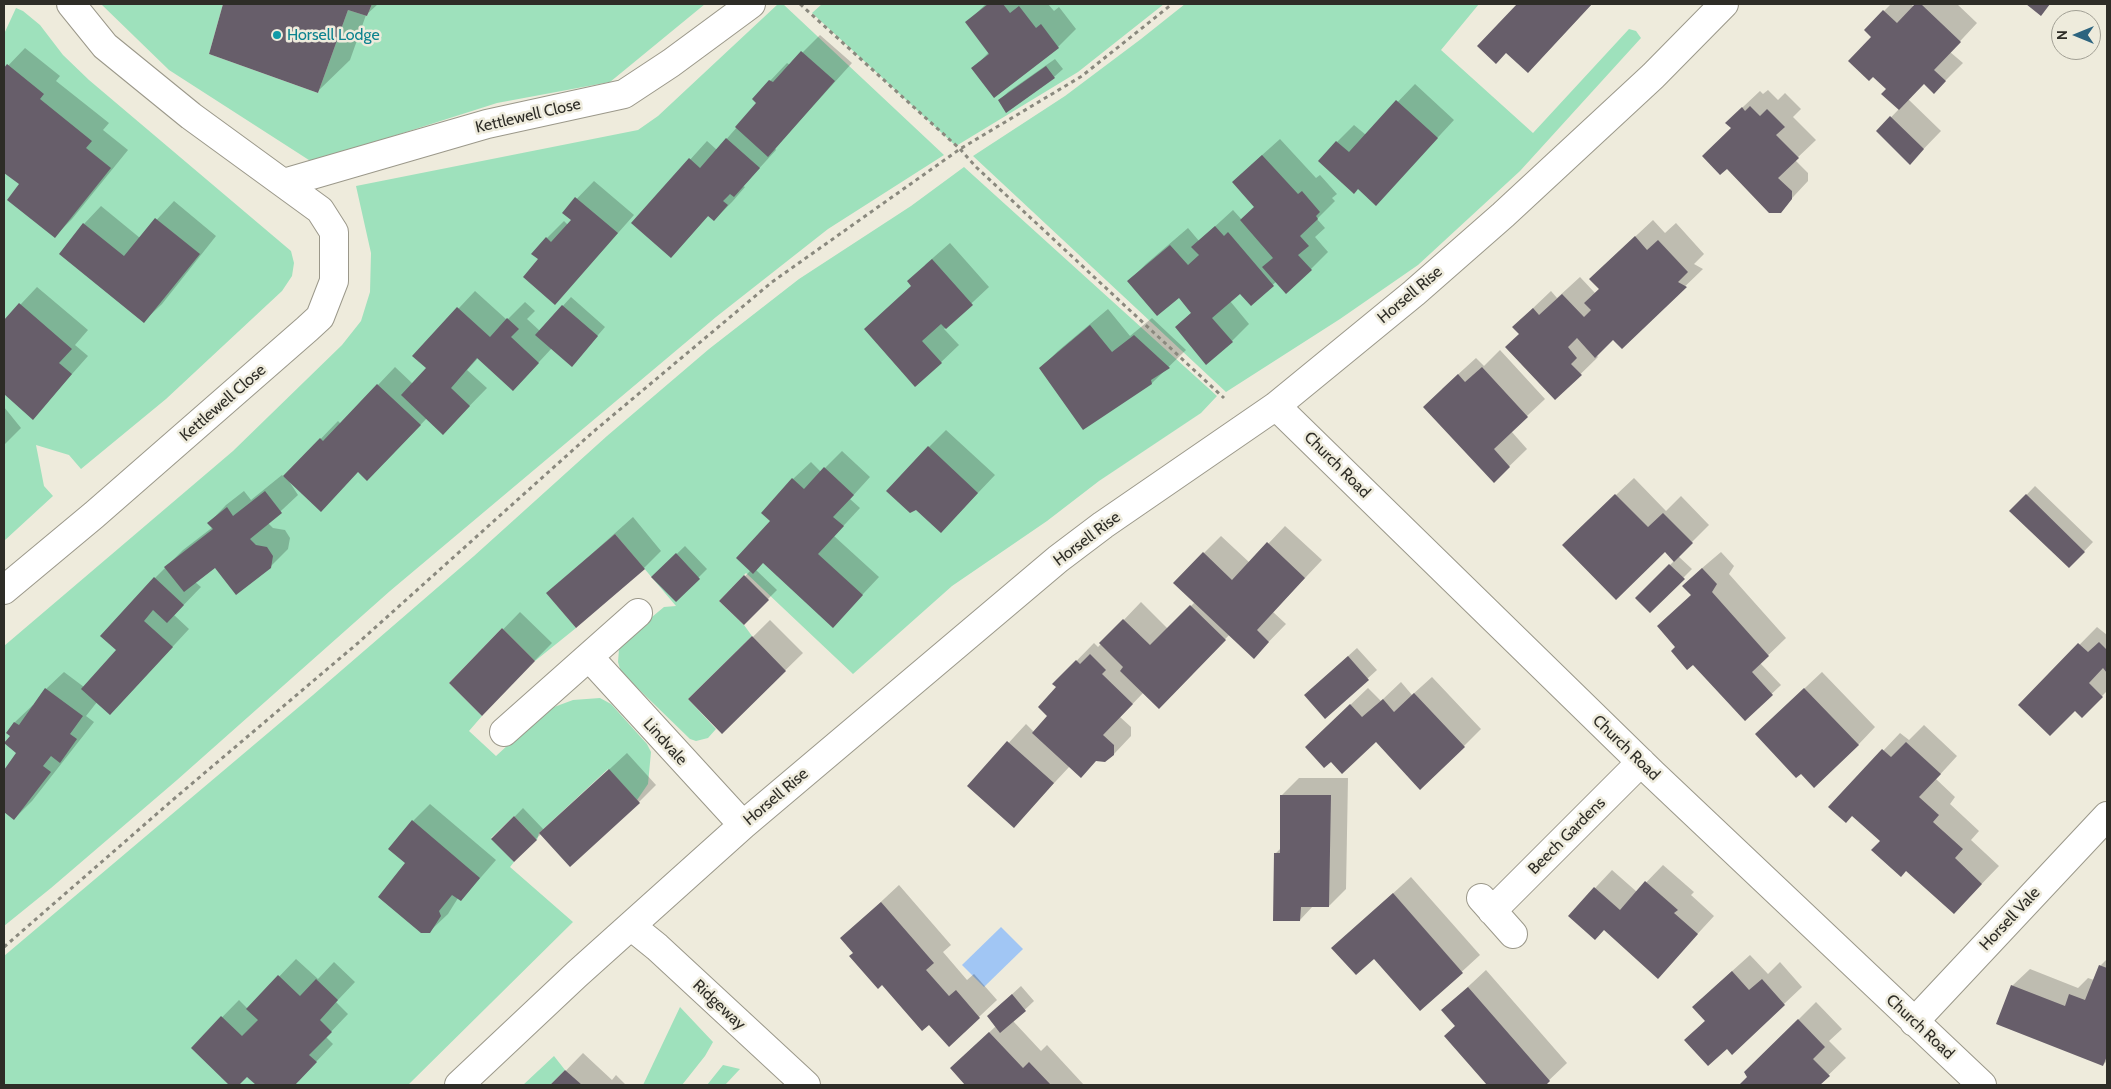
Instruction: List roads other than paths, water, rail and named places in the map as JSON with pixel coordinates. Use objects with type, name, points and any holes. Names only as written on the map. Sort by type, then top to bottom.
[{"type":"street","name":"Kettlewell Close","points":[[4,590],[101,509],[320,317],[334,281],[334,232],[320,210],[191,116],[105,46],[71,4]]},
{"type":"street","name":"Kettlewell Close","points":[[284,183],[487,124],[624,94],[671,63],[750,4]]},
{"type":"street","name":"Horsell Rise","points":[[458,1085],[743,825],[1058,559],[1103,525],[1276,406],[1414,293],[1503,215],[1653,76],[1724,4]]},
{"type":"street","name":"Church Road","points":[[1276,406],[1641,762],[1982,1085]]},
{"type":"street","points":[[504,732],[638,613]]},
{"type":"street","name":"Lindvale","points":[[589,657],[743,825]]},
{"type":"street","name":"Beech Gardens","points":[[1513,934],[1486,904],[1641,762]]},
{"type":"street","name":"Horsell Vale","points":[[1914,1022],[2107,816]]},
{"type":"street","name":"Ridgeway","points":[[631,926],[657,947],[806,1085]]},
{"type":"water","points":[[1001,927],[1023,949],[984,987],[962,965]]},
{"type":"place","name":"Horsell Lodge","points":[[277,35]]}]
